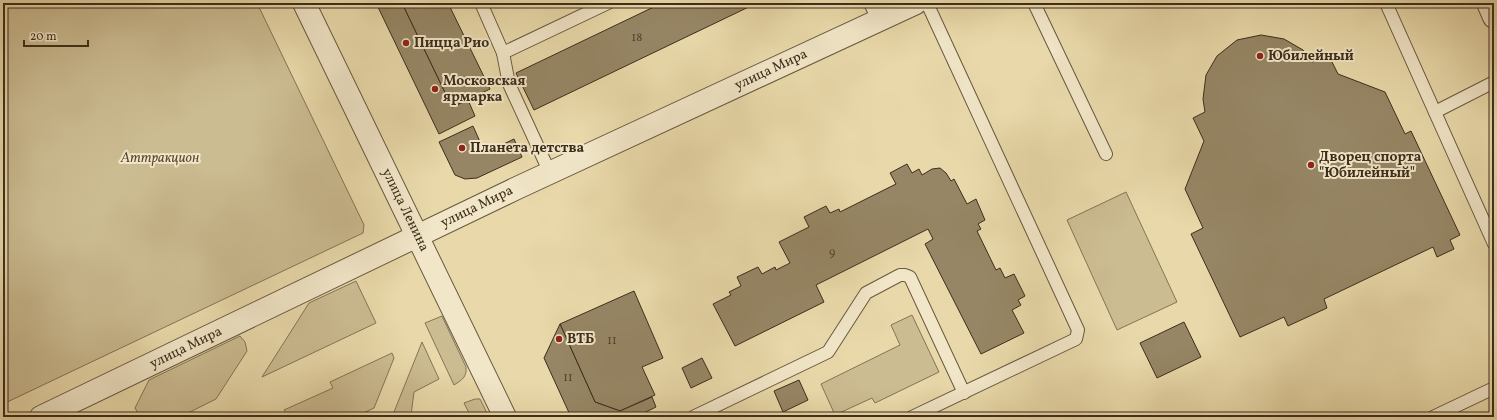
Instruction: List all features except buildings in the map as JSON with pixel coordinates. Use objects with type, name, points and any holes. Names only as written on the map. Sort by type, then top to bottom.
[{"type":"street","name":"улица Ленина","points":[[304,3],[505,417]]},
{"type":"street","name":"улица Мира","points":[[41,417],[550,173],[874,12],[916,3]]},
{"type":"street","points":[[1488,3],[1494,17]]},
{"type":"lane","points":[[481,3],[503,53],[509,84],[550,173]]},
{"type":"lane","points":[[503,53],[608,3]]},
{"type":"lane","points":[[912,417],[1076,339],[1078,330],[927,3]]},
{"type":"lane","points":[[1034,3],[1106,154]]},
{"type":"lane","points":[[1386,3],[1494,244]]},
{"type":"lane","points":[[1435,112],[1494,82]]},
{"type":"lane","points":[[696,416],[828,352],[866,293],[900,275],[910,277],[964,393]]},
{"type":"lane","points":[[1433,417],[1494,388]]},
{"type":"green space","name":"Аттракцион","points":[[3,3],[257,3],[364,225],[363,233],[3,404]]},
{"type":"green space","points":[[1126,192],[1177,302],[1117,330],[1067,220]]},
{"type":"green space","points":[[356,281],[376,323],[262,377],[309,303]]},
{"type":"green space","points":[[912,315],[939,372],[875,403],[872,398],[835,415],[821,384],[900,345],[891,325]]},
{"type":"green space","points":[[442,316],[466,367],[466,373],[463,378],[454,385],[425,323]]},
{"type":"green space","points":[[240,336],[245,342],[247,351],[216,399],[180,417],[140,417],[135,408],[149,380]]},
{"type":"green space","points":[[422,342],[439,379],[414,392],[412,417],[392,417]]},
{"type":"green space","points":[[392,353],[394,358],[374,408],[355,417],[288,417],[284,410],[333,388],[330,382]]},
{"type":"green space","points":[[475,399],[480,399],[489,417],[471,417],[464,403]]},
{"type":"place","name":"Пицца Рио","points":[[406,43]]},
{"type":"place","name":"Юбилейный","points":[[1260,56]]},
{"type":"place","name":"Московская ярмарка","points":[[435,89]]},
{"type":"place","name":"Планета детства","points":[[462,148]]},
{"type":"place","name":"Дворец спорта \"Юбилейный\"","points":[[1311,165]]},
{"type":"place","name":"ВТБ","points":[[559,339]]}]
